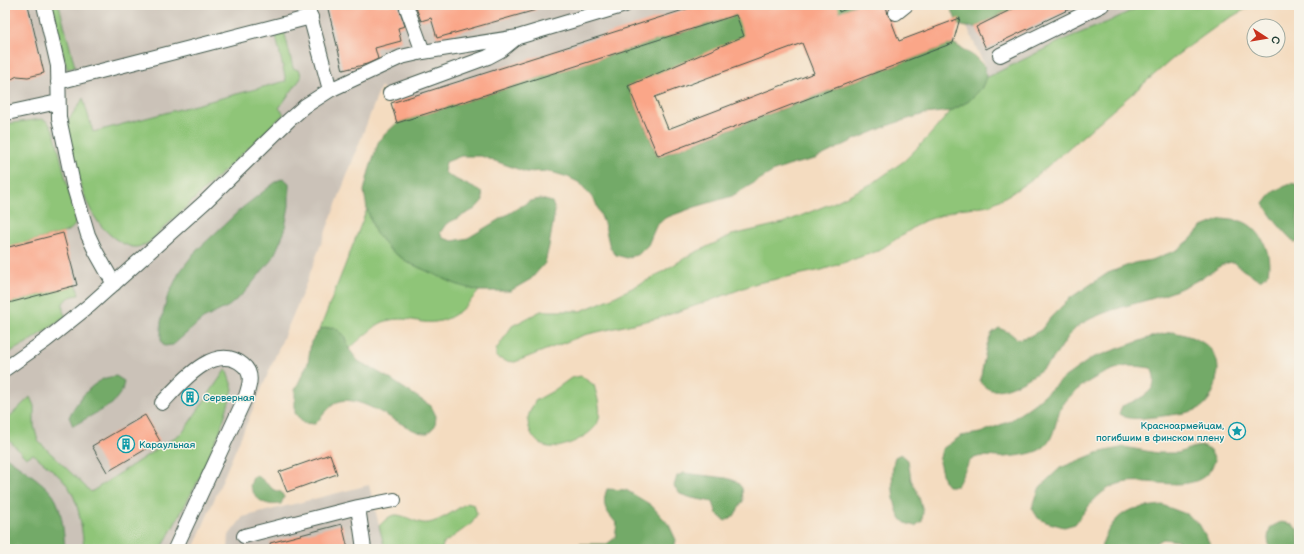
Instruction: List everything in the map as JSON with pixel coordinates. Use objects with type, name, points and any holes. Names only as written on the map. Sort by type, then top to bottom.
[{"type":"lane","points":[[44,5],[58,66],[58,102],[62,131],[73,184],[96,252],[114,284]]},
{"type":"lane","points":[[406,5],[423,52]]},
{"type":"lane","points":[[5,370],[67,325],[206,201],[289,120],[305,106],[330,90],[396,59],[423,52],[518,37],[625,5]]},
{"type":"lane","points":[[1000,55],[1102,5]]},
{"type":"lane","points":[[58,82],[309,11],[330,90]]},
{"type":"lane","points":[[390,93],[488,58],[518,37]]},
{"type":"lane","points":[[7,113],[58,102]]},
{"type":"lane","points":[[162,403],[197,369],[215,359],[224,357],[231,358],[244,366],[249,372],[250,386],[246,396],[175,549]]},
{"type":"lane","points":[[244,536],[358,507],[394,500]]},
{"type":"lane","points":[[358,507],[364,549]]},
{"type":"shaded area","points":[[5,5],[768,5],[397,123],[391,103],[381,86],[302,294],[193,549],[5,549]]},
{"type":"shaded area","points":[[957,5],[1143,5],[1108,22],[1065,39],[986,78],[985,67]]},
{"type":"shaded area","points":[[369,485],[385,549],[228,549],[229,535],[243,517]]},
{"type":"green space","points":[[50,5],[59,5],[75,67],[67,69]]},
{"type":"green space","points":[[768,5],[856,5],[628,86],[658,157],[953,43],[975,57],[985,67],[986,78],[981,89],[969,101],[951,111],[924,114],[892,124],[815,159],[774,171],[732,196],[665,218],[656,226],[648,245],[639,254],[627,258],[616,255],[610,248],[605,226],[595,201],[580,183],[568,177],[548,171],[526,172],[481,156],[461,156],[446,162],[444,172],[482,192],[483,200],[475,209],[446,224],[440,233],[443,238],[453,241],[468,238],[530,201],[541,199],[552,202],[555,211],[545,263],[531,279],[510,291],[479,291],[458,285],[409,263],[390,250],[375,232],[367,209],[364,191],[379,140],[397,123]]},
{"type":"green space","points":[[950,5],[1020,5],[976,27],[967,27],[958,25]]},
{"type":"green space","points":[[1143,5],[1253,5],[1224,21],[1177,55],[1035,177],[1012,193],[990,205],[959,209],[922,222],[878,251],[822,270],[757,283],[659,318],[584,335],[515,362],[505,361],[496,357],[496,350],[512,326],[541,311],[581,311],[612,298],[652,278],[690,255],[732,235],[783,223],[835,202],[873,183],[904,161],[951,111],[969,101],[981,89],[986,78],[1065,39],[1108,22]]},
{"type":"green space","points":[[284,30],[293,68],[300,71],[301,78],[279,108],[284,114],[148,243],[137,247],[132,247],[122,243],[109,234],[98,222],[90,209],[79,178],[67,132],[69,121],[83,98],[93,132],[286,81],[275,32]]},
{"type":"green space","points":[[42,119],[48,122],[54,131],[76,220],[75,225],[63,233],[5,248],[5,124]]},
{"type":"green space","points":[[283,178],[289,183],[289,206],[284,233],[273,258],[245,292],[229,306],[203,319],[173,345],[164,346],[161,340],[161,322],[167,298],[179,273],[194,253],[242,208]]},
{"type":"green space","points":[[1292,183],[1299,185],[1299,212],[1297,220],[1299,241],[1295,243],[1278,225],[1264,204],[1273,192]]},
{"type":"green space","points":[[367,209],[375,232],[390,250],[409,263],[458,285],[479,291],[462,310],[448,318],[441,321],[432,322],[393,319],[383,322],[349,349],[344,335],[334,327],[320,329]]},
{"type":"green space","points":[[1222,219],[1241,221],[1248,224],[1255,229],[1260,236],[1267,250],[1269,266],[1268,274],[1260,280],[1243,270],[1234,262],[1226,263],[1196,281],[1172,292],[1091,318],[1072,332],[1048,364],[1037,373],[1014,386],[999,390],[992,390],[986,388],[980,381],[987,345],[992,333],[999,328],[1010,333],[1017,339],[1028,337],[1041,330],[1051,317],[1070,298],[1108,273],[1134,263],[1152,260],[1177,250],[1190,240],[1202,227]]},
{"type":"green space","points":[[77,285],[79,295],[70,297],[63,303],[63,311],[66,317],[5,355],[5,304]]},
{"type":"green space","points":[[334,327],[344,335],[349,349],[358,361],[387,377],[431,406],[436,416],[435,426],[428,433],[418,432],[375,409],[352,401],[342,401],[334,404],[315,424],[303,423],[295,413],[295,390],[308,363],[311,342],[320,329]]},
{"type":"green space","points":[[1172,332],[1188,336],[1203,343],[1214,354],[1217,361],[1218,372],[1214,389],[1211,396],[1200,408],[1185,413],[1155,417],[1127,418],[1119,414],[1122,406],[1148,393],[1154,383],[1154,376],[1151,368],[1129,366],[1120,368],[1091,380],[1073,393],[1061,408],[1051,438],[1043,448],[1021,455],[1000,457],[983,456],[975,458],[970,461],[957,486],[948,486],[944,481],[939,462],[942,449],[961,436],[980,433],[1010,421],[1035,403],[1065,377],[1092,358],[1154,336]]},
{"type":"green space","points":[[226,369],[233,389],[220,431],[196,485],[161,549],[84,549],[79,512],[68,486],[54,471],[33,454],[26,458],[5,436],[5,421],[30,397],[34,406],[34,426],[38,441],[91,492],[183,432]]},
{"type":"green space","points":[[116,376],[124,381],[122,391],[112,404],[73,426],[69,417],[83,395],[92,386],[103,379]]},
{"type":"green space","points":[[581,376],[594,385],[598,399],[599,420],[594,429],[576,441],[562,446],[549,447],[540,444],[533,437],[528,423],[530,411],[535,401],[553,391],[571,378]]},
{"type":"green space","points":[[1202,446],[1210,450],[1215,460],[1209,472],[1199,479],[1188,483],[1175,484],[1134,482],[1122,483],[1107,489],[1095,499],[1075,524],[1064,527],[1038,518],[1032,508],[1040,487],[1060,468],[1097,453],[1124,447],[1157,453],[1178,453]]},
{"type":"green space","points":[[901,454],[908,460],[911,480],[917,491],[923,511],[922,521],[915,526],[907,524],[903,521],[899,516],[894,500],[892,481],[893,463],[895,457]]},
{"type":"green space","points":[[5,456],[37,479],[53,495],[59,506],[65,549],[5,549]]},
{"type":"green space","points":[[684,473],[726,478],[736,481],[742,488],[743,501],[734,516],[725,521],[717,514],[713,502],[680,494],[674,486],[677,476]]},
{"type":"green space","points":[[258,476],[274,490],[281,492],[284,497],[281,504],[270,504],[258,499],[250,486],[253,477]]},
{"type":"green space","points":[[607,489],[626,490],[651,505],[669,525],[676,540],[674,549],[571,549],[580,544],[607,544],[615,538],[617,524],[607,512],[604,500]]},
{"type":"green space","points":[[467,503],[474,505],[477,514],[472,523],[443,544],[442,549],[385,549],[379,526],[391,516],[399,515],[419,522],[428,523],[443,518]]},
{"type":"green space","points":[[1162,505],[1186,514],[1199,524],[1213,549],[1185,549],[1178,541],[1163,539],[1146,549],[1101,549],[1108,530],[1122,515],[1134,509]]},
{"type":"green space","points":[[1281,522],[1291,524],[1298,530],[1299,549],[1272,549],[1270,546],[1268,538],[1271,527]]},
{"type":"building","points":[[5,5],[28,5],[44,73],[28,77],[17,76],[5,83]]},
{"type":"building","points":[[327,5],[398,5],[405,26],[398,28],[401,41],[375,48],[378,59],[367,64],[343,70]]},
{"type":"building","points":[[415,5],[535,5],[536,10],[437,38],[431,18],[421,21]]},
{"type":"building","points":[[699,5],[838,5],[839,12],[856,5],[886,5],[888,15],[899,41],[960,18],[953,43],[658,156],[628,86],[744,36],[736,15],[397,123],[391,103]],"holes":[[[802,43],[814,73],[668,129],[655,97]]]},
{"type":"building","points":[[1020,5],[1078,5],[986,49],[976,27]]},
{"type":"building","points":[[63,233],[77,285],[5,304],[5,248]]},
{"type":"building","name":"Караульная","points":[[145,415],[160,441],[107,472],[92,446]]},
{"type":"building","points":[[330,454],[337,474],[287,492],[279,472]]},
{"type":"building","points":[[342,524],[348,549],[271,549],[270,543]]},
{"type":"place","name":"Серверная","points":[[190,397]]},
{"type":"place","name":"Красноармейцам, погибшим в финском плену","points":[[1237,431]]},
{"type":"place","name":"Караульная","points":[[126,444]]}]
